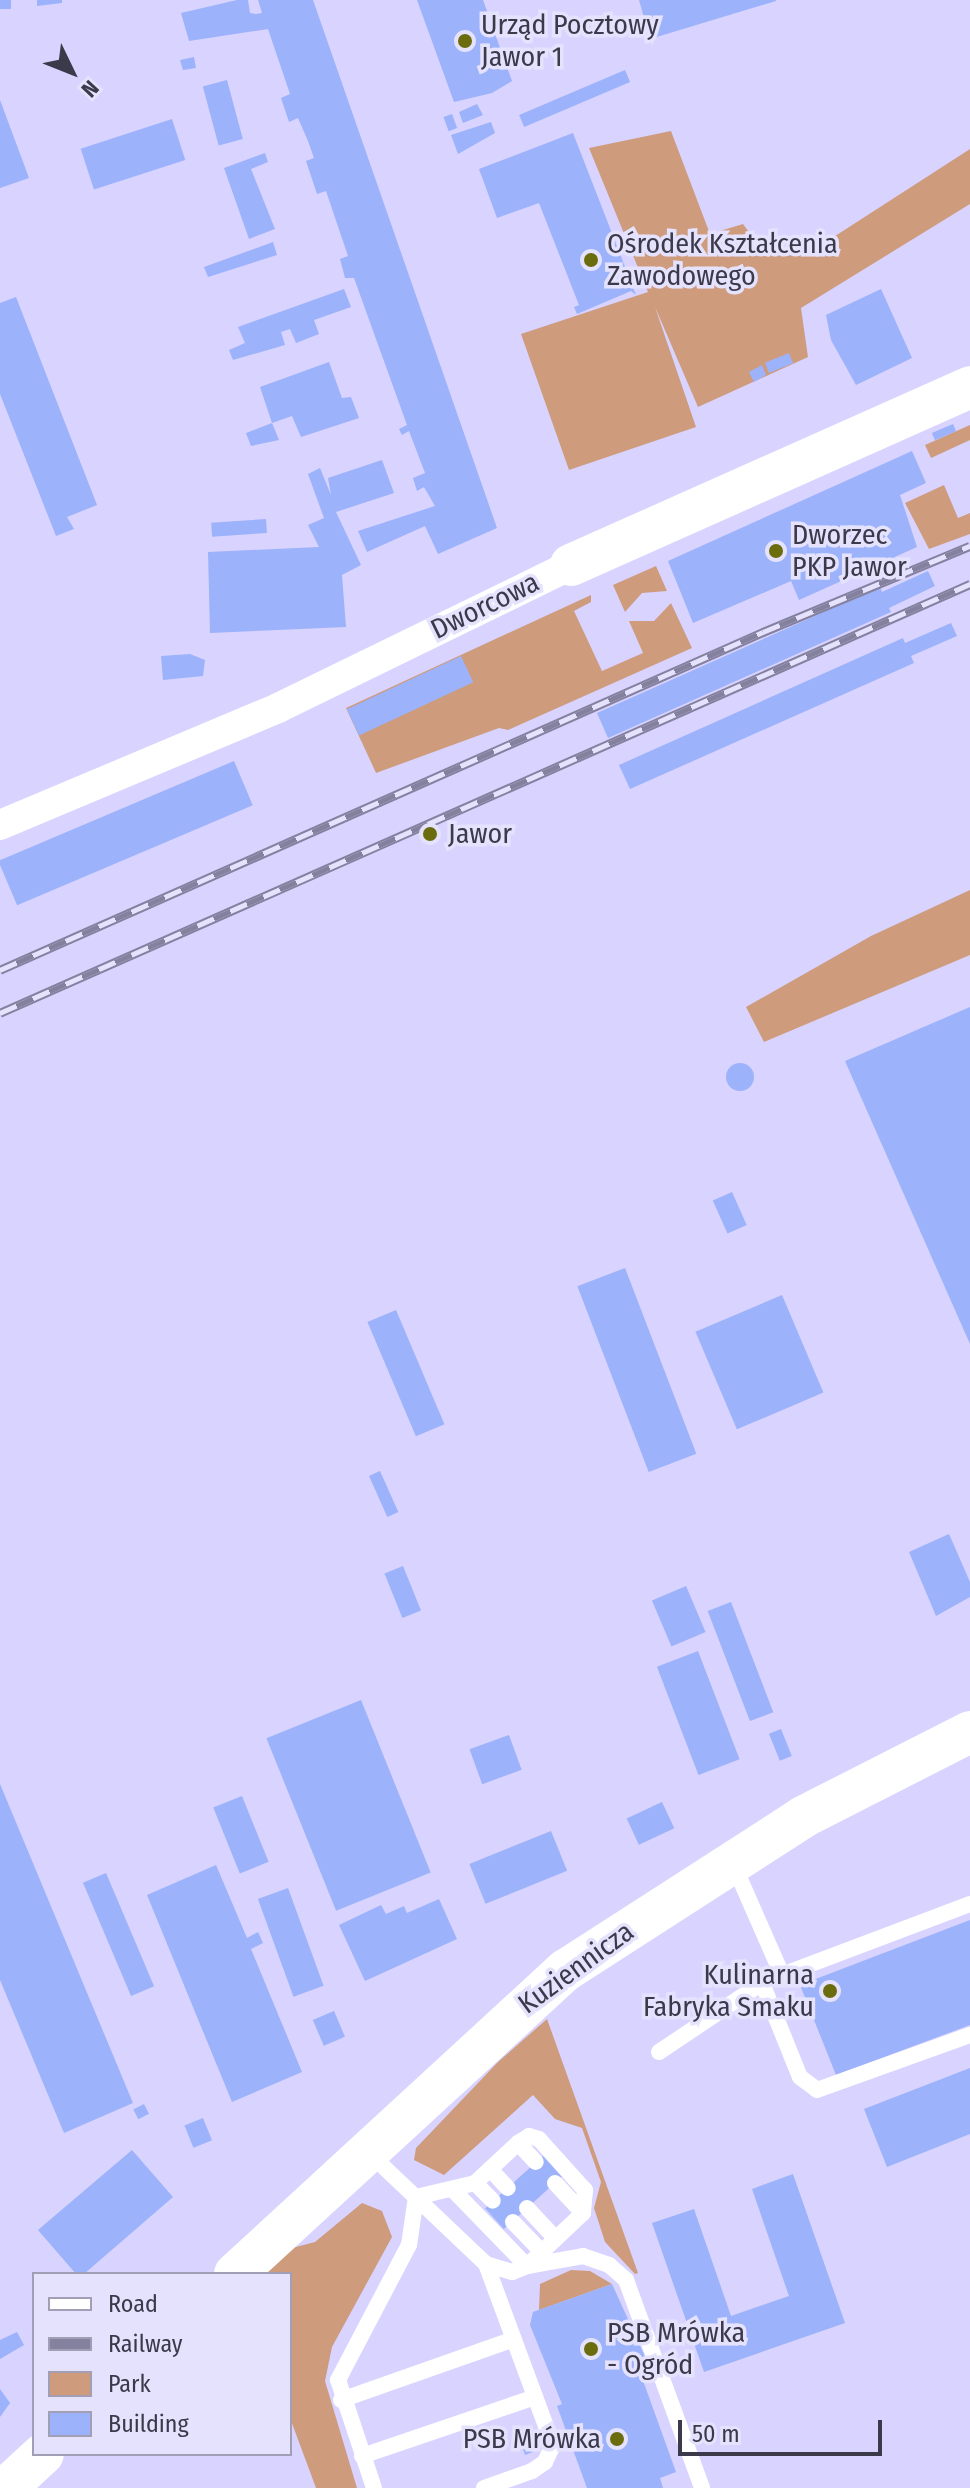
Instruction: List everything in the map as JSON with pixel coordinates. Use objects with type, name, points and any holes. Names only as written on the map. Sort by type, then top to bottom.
[{"type":"main road","name":"Dworcowa","points":[[571,565],[970,387]]},
{"type":"main road","name":"Kuziennicza","points":[[237,2272],[566,1970],[732,1860],[867,1782],[970,1732]]},
{"type":"main road","points":[[6,2488],[41,2456]]},
{"type":"street","name":"Dworcowa","points":[[0,825],[278,708],[571,565]]},
{"type":"lane","points":[[732,1860],[782,1975]]},
{"type":"lane","points":[[659,2052],[762,1983],[970,1904]]},
{"type":"lane","points":[[762,1983],[800,2077],[817,2090],[970,2035]]},
{"type":"lane","points":[[416,2197],[454,2191],[475,2183],[529,2136],[550,2149],[585,2190],[583,2213],[527,2266]]},
{"type":"lane","points":[[518,2143],[536,2162]]},
{"type":"lane","points":[[368,2152],[486,2264],[553,2445],[545,2462],[484,2488]]},
{"type":"lane","points":[[490,2169],[508,2188]]},
{"type":"lane","points":[[475,2183],[493,2201]]},
{"type":"lane","points":[[555,2183],[583,2213]]},
{"type":"lane","points":[[454,2191],[527,2266]]},
{"type":"lane","points":[[374,2488],[341,2400],[338,2380],[409,2245],[416,2197]]},
{"type":"lane","points":[[527,2208],[556,2239]]},
{"type":"lane","points":[[513,2222],[542,2252]]},
{"type":"lane","points":[[486,2264],[512,2272],[527,2266],[583,2256],[609,2265],[626,2280],[702,2488]]},
{"type":"lane","points":[[341,2400],[514,2339]]},
{"type":"lane","points":[[362,2456],[535,2397]]},
{"type":"green space","points":[[671,131],[710,234],[743,224],[756,242],[787,256],[815,249],[970,149],[970,204],[801,308],[808,357],[698,407],[655,307],[696,427],[569,470],[521,334],[648,292],[589,148]]},
{"type":"green space","points":[[970,425],[970,440],[931,458],[925,445]]},
{"type":"green space","points":[[944,485],[958,518],[970,513],[970,534],[929,549],[905,503]]},
{"type":"green space","points":[[656,566],[667,591],[642,593],[625,612],[613,585]]},
{"type":"green space","points":[[591,595],[591,602],[574,611],[602,671],[643,653],[629,621],[654,621],[671,603],[692,648],[508,730],[499,728],[376,773],[346,708]]},
{"type":"green space","points":[[970,890],[970,955],[764,1042],[746,1007],[871,936]]},
{"type":"green space","points":[[547,2019],[638,2273],[635,2274],[605,2242],[594,2208],[601,2182],[582,2128],[555,2119],[533,2095],[444,2175],[414,2160],[416,2148],[498,2062]]},
{"type":"green space","points":[[362,2203],[382,2211],[392,2237],[332,2347],[325,2381],[357,2488],[316,2488],[292,2423],[292,2272],[262,2272],[292,2248],[315,2242]]},
{"type":"green space","points":[[571,2270],[590,2271],[612,2284],[539,2310],[540,2284]]},
{"type":"building","points":[[0,0],[11,0],[11,9],[0,9]]},
{"type":"building","points":[[37,0],[62,0],[62,3],[37,6]]},
{"type":"building","points":[[248,0],[250,13],[256,14],[262,13],[258,0],[313,0],[497,528],[438,554],[425,526],[367,552],[358,531],[435,506],[424,487],[417,491],[413,478],[425,473],[409,431],[402,435],[399,429],[407,425],[354,278],[345,278],[340,259],[348,256],[326,191],[317,194],[306,161],[314,158],[308,141],[298,118],[289,122],[281,98],[290,94],[268,29],[189,41],[181,13]]},
{"type":"building","name":"Urząd Pocztowy Jawor 1","points":[[417,0],[483,0],[512,81],[492,93],[454,102]]},
{"type":"building","points":[[639,0],[776,0],[776,1],[650,39]]},
{"type":"building","points":[[194,57],[196,68],[183,70],[180,60]]},
{"type":"building","points":[[625,70],[630,82],[524,127],[519,115]]},
{"type":"building","points":[[227,80],[243,139],[219,145],[203,86]]},
{"type":"building","points":[[0,100],[29,178],[0,188]]},
{"type":"building","points":[[477,104],[483,115],[463,123],[459,112]]},
{"type":"building","points":[[452,114],[457,128],[449,131],[444,117]]},
{"type":"building","points":[[172,119],[185,160],[94,190],[81,149]]},
{"type":"building","points":[[491,122],[495,133],[458,154],[451,135]]},
{"type":"building","points":[[573,133],[636,295],[631,291],[577,314],[574,307],[579,305],[539,203],[497,218],[479,169]]},
{"type":"building","points":[[265,153],[268,162],[251,169],[275,229],[249,239],[224,168]]},
{"type":"building","points":[[273,242],[277,255],[208,277],[204,267]]},
{"type":"building","points":[[344,289],[351,307],[314,320],[319,334],[296,343],[290,329],[281,332],[285,345],[233,360],[229,350],[245,343],[238,327]]},
{"type":"building","points":[[881,289],[912,358],[856,385],[831,340],[826,315]]},
{"type":"building","points":[[16,297],[97,505],[67,517],[74,529],[56,536],[0,394],[0,303]]},
{"type":"building","points":[[789,353],[793,363],[769,373],[765,363]]},
{"type":"building","points":[[329,362],[342,398],[351,397],[359,418],[301,437],[292,416],[272,423],[260,387]]},
{"type":"building","points":[[762,365],[766,375],[754,382],[749,372]]},
{"type":"building","points":[[272,423],[279,440],[251,446],[246,433]]},
{"type":"building","points":[[953,424],[956,431],[935,440],[932,433]]},
{"type":"building","name":"Dworzec PKP Jawor","points":[[912,451],[926,483],[900,495],[917,547],[799,600],[791,581],[693,623],[668,561]]},
{"type":"building","points":[[382,460],[394,493],[336,512],[361,565],[342,575],[346,627],[210,633],[208,552],[319,547],[308,525],[324,518],[308,474],[320,468],[331,495],[328,478]]},
{"type":"building","points":[[266,519],[267,533],[212,537],[211,523]]},
{"type":"building","points":[[928,571],[935,586],[889,608],[891,612],[608,738],[597,713],[880,587],[882,592]]},
{"type":"building","points":[[951,623],[957,636],[911,656],[914,663],[630,789],[619,765],[903,638],[905,643]]},
{"type":"building","points":[[190,654],[205,660],[203,676],[163,680],[161,656]]},
{"type":"building","points":[[461,656],[473,682],[359,736],[347,709]]},
{"type":"building","points":[[234,761],[253,805],[17,905],[0,860]]},
{"type":"building","points":[[970,1007],[970,1344],[845,1061]]},
{"type":"building","points":[[740,1063],[750,1067],[754,1077],[750,1087],[740,1091],[730,1087],[726,1077],[730,1067]]},
{"type":"building","points":[[732,1192],[747,1225],[727,1233],[713,1201]]},
{"type":"building","points":[[625,1268],[696,1454],[649,1472],[577,1286]]},
{"type":"building","points":[[782,1295],[823,1393],[737,1429],[695,1332]]},
{"type":"building","points":[[396,1310],[444,1424],[416,1436],[367,1322]]},
{"type":"building","points":[[380,1471],[398,1512],[387,1517],[369,1476]]},
{"type":"building","points":[[949,1534],[970,1582],[970,1597],[936,1616],[909,1552]]},
{"type":"building","points":[[403,1566],[421,1611],[402,1618],[384,1573]]},
{"type":"building","points":[[686,1586],[706,1632],[671,1646],[652,1600]]},
{"type":"building","points":[[731,1602],[773,1712],[750,1721],[708,1611]]},
{"type":"building","points":[[698,1651],[740,1759],[698,1775],[657,1667]]},
{"type":"building","points":[[361,1700],[431,1872],[336,1911],[266,1738]]},
{"type":"building","points":[[781,1729],[792,1756],[780,1761],[769,1734]]},
{"type":"building","points":[[509,1735],[522,1770],[482,1784],[470,1749]]},
{"type":"building","points":[[0,1784],[133,2103],[64,2133],[0,1980]]},
{"type":"building","points":[[242,1796],[269,1862],[240,1873],[213,1808]]},
{"type":"building","points":[[662,1802],[674,1828],[639,1845],[627,1818]]},
{"type":"building","points":[[551,1831],[567,1871],[486,1904],[469,1864]]},
{"type":"building","points":[[216,1865],[247,1938],[258,1932],[263,1943],[251,1949],[302,2072],[232,2102],[147,1895]]},
{"type":"building","points":[[106,1873],[154,1986],[131,1996],[83,1883]]},
{"type":"building","points":[[288,1888],[324,1986],[293,1997],[258,1899]]},
{"type":"building","points":[[439,1899],[457,1939],[365,1981],[339,1925],[381,1905],[386,1914],[404,1906],[407,1913]]},
{"type":"building","points":[[970,1920],[970,2025],[836,2075],[800,1985]]},
{"type":"building","points":[[334,2011],[345,2037],[324,2046],[313,2020]]},
{"type":"building","points":[[970,2068],[970,2134],[887,2167],[864,2109]]},
{"type":"building","points":[[144,2104],[149,2114],[138,2119],[133,2109]]},
{"type":"building","points":[[203,2118],[212,2140],[193,2148],[184,2125]]},
{"type":"building","points":[[132,2150],[173,2197],[86,2272],[74,2272],[38,2230]]},
{"type":"building","points":[[543,2156],[562,2177],[504,2229],[485,2208]]},
{"type":"building","points":[[793,2174],[845,2323],[704,2372],[652,2223],[694,2209],[731,2316],[789,2296],[752,2189]]},
{"type":"building","points":[[612,2284],[652,2372],[641,2375],[676,2472],[660,2478],[663,2488],[587,2488],[557,2406],[562,2404],[530,2325],[533,2312]]},
{"type":"building","points":[[17,2332],[24,2345],[0,2359],[0,2340]]},
{"type":"building","points":[[0,2389],[10,2403],[0,2417]]},
{"type":"building","points":[[528,2430],[536,2450],[525,2455],[517,2434]]},
{"type":"railway","points":[[0,970],[763,632],[970,546]]},
{"type":"railway","points":[[0,1013],[970,584]]},
{"type":"place","name":"Urząd Pocztowy Jawor 1","points":[[465,41]]},
{"type":"place","name":"Ośrodek Kształcenia Zawodowego","points":[[591,260]]},
{"type":"place","name":"Dworzec PKP Jawor","points":[[776,551]]},
{"type":"place","name":"Jawor","points":[[430,834]]},
{"type":"place","name":"Kulinarna Fabryka Smaku","points":[[830,1991]]},
{"type":"place","name":"PSB Mrówka - Ogród","points":[[591,2349]]},
{"type":"place","name":"PSB Mrówka","points":[[617,2439]]}]
